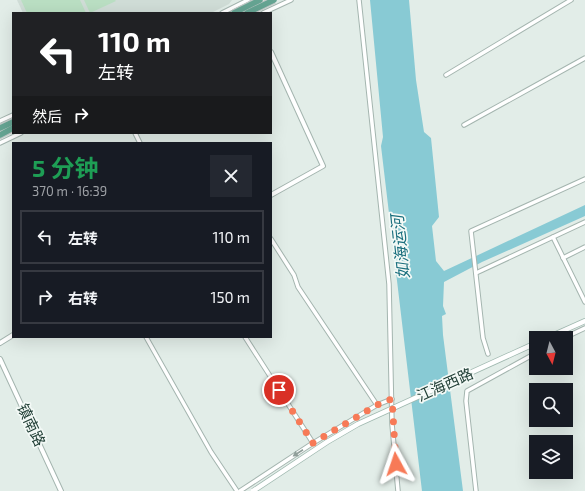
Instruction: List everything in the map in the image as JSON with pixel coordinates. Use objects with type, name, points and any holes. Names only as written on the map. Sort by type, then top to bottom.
[{"type":"main road","points":[[236,12],[260,0]]},
{"type":"main road","points":[[249,12],[274,0]]},
{"type":"main road","points":[[0,128],[12,122]]},
{"type":"main road","points":[[0,135],[12,129]]},
{"type":"main road","points":[[563,331],[585,321]]},
{"type":"main road","name":"江海西路","points":[[253,491],[327,442],[358,424],[529,346]]},
{"type":"street","points":[[224,12],[248,0]]},
{"type":"street","points":[[253,0],[254,12]]},
{"type":"street","points":[[265,12],[291,0]]},
{"type":"street","points":[[359,0],[390,284],[392,399],[398,491]]},
{"type":"street","points":[[446,75],[571,0]]},
{"type":"street","points":[[272,54],[324,166],[272,194]]},
{"type":"street","points":[[464,125],[585,58]]},
{"type":"street","points":[[0,121],[12,115]]},
{"type":"street","points":[[0,143],[19,134]]},
{"type":"street","points":[[488,354],[482,338],[471,231],[585,179]]},
{"type":"street","points":[[476,273],[585,222]]},
{"type":"street","points":[[553,237],[585,302]]},
{"type":"street","points":[[272,241],[294,275],[298,286],[377,405]]},
{"type":"street","points":[[563,258],[585,247]]},
{"type":"street","points":[[573,334],[585,328]]},
{"type":"street","points":[[0,343],[12,337]]},
{"type":"street","points":[[147,338],[198,429],[236,491]]},
{"type":"street","points":[[246,338],[313,443]]},
{"type":"street","points":[[476,491],[466,401],[467,391],[529,357]]},
{"type":"street","name":"镇南路","points":[[0,359],[61,491]]},
{"type":"street","points":[[240,491],[313,443],[377,405],[392,399]]},
{"type":"shaded area","points":[[17,0],[232,0],[229,4],[213,12],[23,12]]},
{"type":"green space","points":[[21,0],[80,0],[86,12],[27,12]]},
{"type":"green space","points":[[84,0],[116,1],[92,12],[90,12]]},
{"type":"water","name":"如海运河","points":[[370,0],[409,0],[416,80],[424,132],[431,138],[439,217],[432,226],[436,261],[444,271],[585,205],[585,216],[482,262],[444,282],[443,306],[446,314],[442,316],[443,335],[463,491],[422,491],[381,146],[383,137]]},
{"type":"route","points":[[279,390],[313,443],[377,405],[392,399],[392,424],[396,464]]}]
